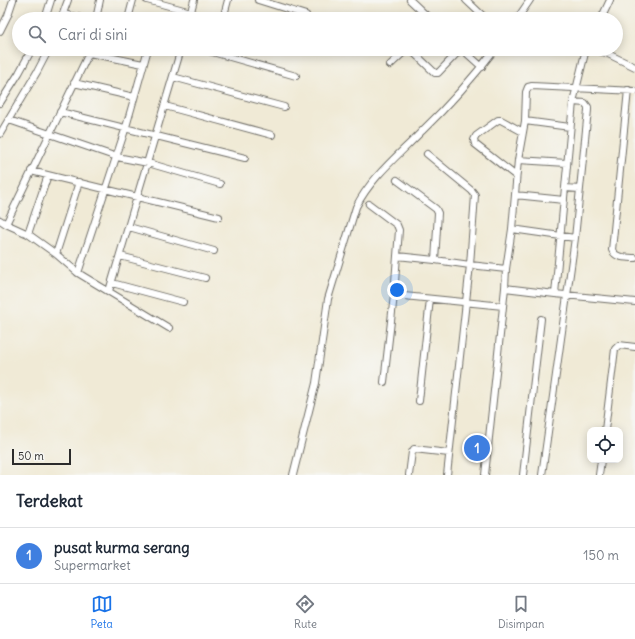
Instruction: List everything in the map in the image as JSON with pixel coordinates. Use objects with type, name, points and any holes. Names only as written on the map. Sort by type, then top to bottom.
[{"type":"street","points":[[0,31],[13,0]]},
{"type":"street","points":[[47,12],[51,0]]},
{"type":"street","points":[[64,12],[68,0]]},
{"type":"street","points":[[97,12],[100,0]]},
{"type":"street","points":[[130,12],[133,0]]},
{"type":"street","points":[[147,0],[191,12],[194,0]]},
{"type":"street","points":[[225,12],[228,0]]},
{"type":"street","points":[[259,0],[297,12]]},
{"type":"street","points":[[410,0],[423,12]]},
{"type":"street","points":[[466,0],[479,12]]},
{"type":"street","points":[[522,12],[530,0]]},
{"type":"street","points":[[604,12],[610,0]]},
{"type":"street","points":[[0,103],[28,56]]},
{"type":"street","points":[[0,134],[45,56]]},
{"type":"street","points":[[6,224],[88,56]]},
{"type":"street","points":[[110,56],[143,64]]},
{"type":"street","points":[[78,273],[117,157],[146,56]]},
{"type":"street","points":[[109,291],[179,56]]},
{"type":"street","points":[[230,56],[296,76]]},
{"type":"street","points":[[390,65],[399,56]]},
{"type":"street","points":[[417,56],[432,71],[438,73],[455,56]]},
{"type":"street","points":[[470,56],[482,67]]},
{"type":"street","points":[[293,475],[316,384],[328,299],[356,207],[363,194],[384,170],[433,121],[482,67],[490,56]]},
{"type":"street","points":[[555,294],[573,102],[584,56]]},
{"type":"street","points":[[612,56],[635,67]]},
{"type":"street","points":[[173,77],[284,107]]},
{"type":"street","points":[[74,83],[134,97]]},
{"type":"street","points":[[485,475],[506,269],[512,229],[516,176],[523,132],[526,92],[528,87],[632,90],[612,253],[617,256],[635,258]]},
{"type":"street","points":[[542,475],[575,238],[588,107],[585,104],[573,102]]},
{"type":"street","points":[[165,106],[272,135]]},
{"type":"street","points":[[60,112],[126,127],[245,158]]},
{"type":"street","points":[[9,120],[117,157],[148,163],[220,184]]},
{"type":"street","points":[[516,176],[475,144],[474,140],[476,136],[498,120],[501,120],[523,132]]},
{"type":"street","points":[[524,121],[570,127]]},
{"type":"street","points":[[427,154],[475,195],[470,265],[447,475]]},
{"type":"street","points":[[518,160],[567,163]]},
{"type":"street","points":[[32,170],[219,217]]},
{"type":"street","points":[[28,234],[48,175]]},
{"type":"street","points":[[397,180],[436,209],[438,213],[435,260]]},
{"type":"street","points":[[56,254],[79,182]]},
{"type":"street","points":[[565,188],[580,188]]},
{"type":"street","points":[[515,194],[564,200]]},
{"type":"street","points":[[369,204],[397,224],[398,230],[394,295],[384,382]]},
{"type":"street","points":[[0,220],[28,234],[56,254],[78,273],[169,328]]},
{"type":"street","points":[[128,227],[214,251]]},
{"type":"street","points":[[512,229],[575,238]]},
{"type":"street","points":[[120,256],[205,278]]},
{"type":"street","points":[[397,256],[506,269]]},
{"type":"street","points":[[112,283],[183,302]]},
{"type":"street","points":[[505,288],[566,296],[635,302]]},
{"type":"street","points":[[394,295],[503,306]]},
{"type":"street","points":[[419,401],[430,299]]},
{"type":"street","points":[[523,475],[541,320]]},
{"type":"street","points":[[605,427],[615,349],[619,345],[635,347]]},
{"type":"street","points":[[409,475],[412,452],[414,449],[449,453]]},
{"type":"street","points":[[600,475],[601,463]]},
{"type":"place","name":"pusat kurma serang","points":[[477,448]]}]
